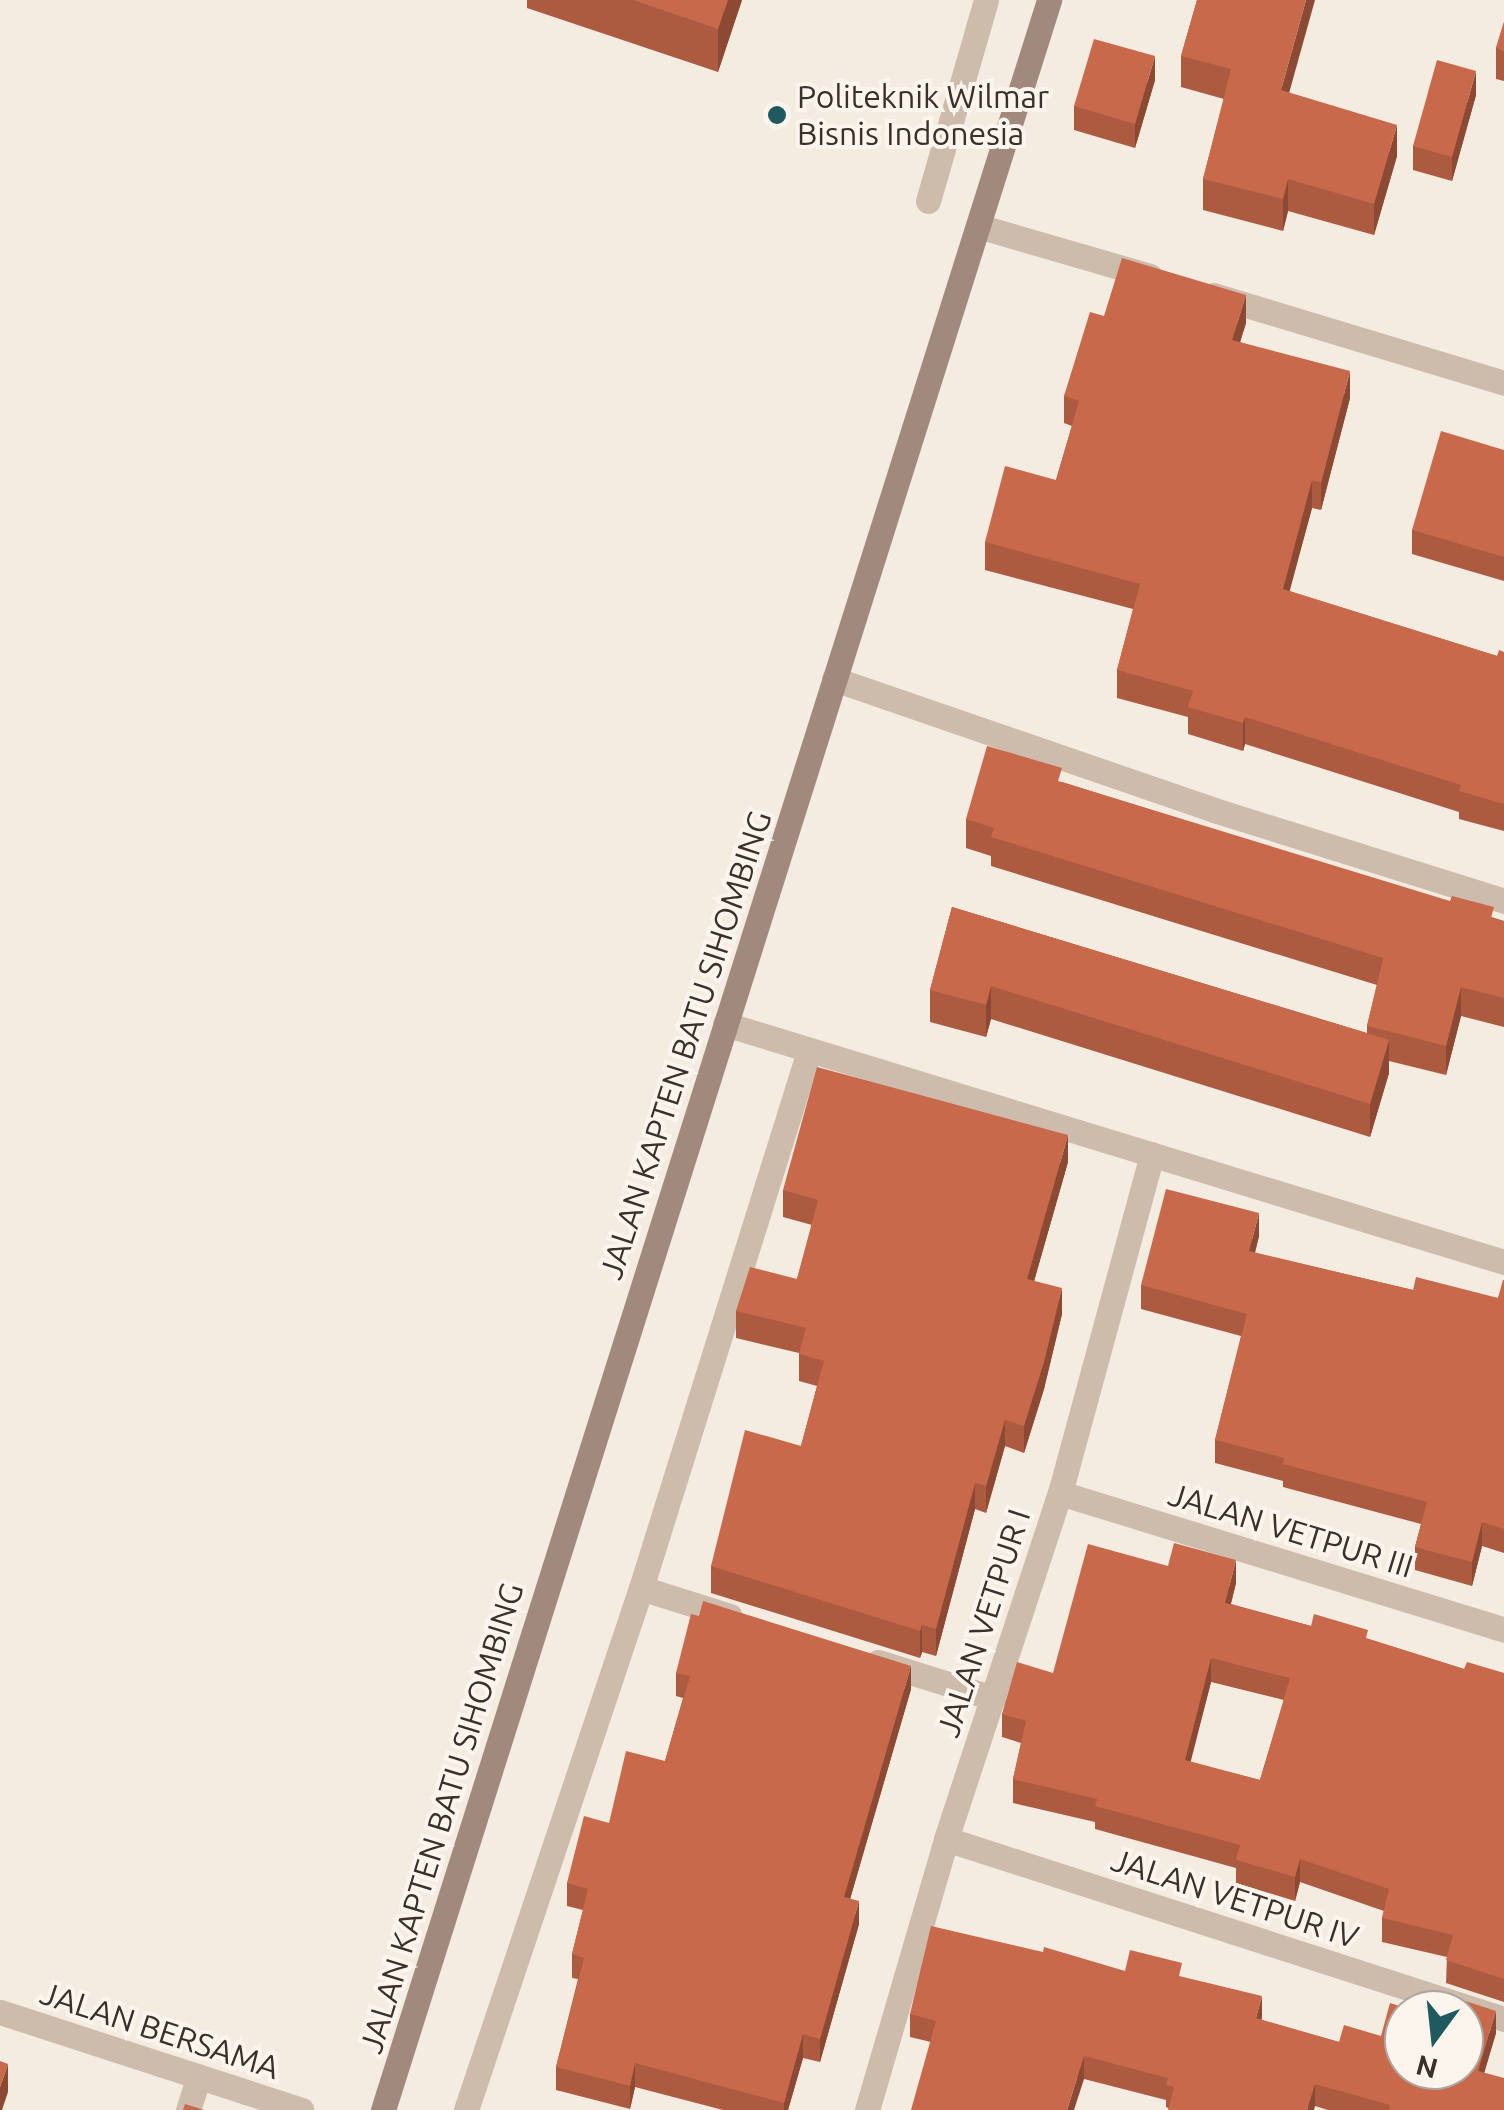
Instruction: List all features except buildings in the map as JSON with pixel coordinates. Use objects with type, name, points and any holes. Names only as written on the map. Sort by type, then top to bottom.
[{"type":"street","points":[[928,201],[986,0]]},
{"type":"street","name":"JALAN KAPTEN BATU SIHOMBING","points":[[383,2110],[1048,0]]},
{"type":"street","points":[[978,226],[1504,383]]},
{"type":"street","points":[[834,679],[1214,810],[1504,900]]},
{"type":"street","points":[[726,1024],[1504,1262]]},
{"type":"street","points":[[466,2110],[640,1588],[809,1052]]},
{"type":"street","name":"JALAN VETPUR I","points":[[867,2110],[946,1839],[1060,1494],[1152,1154]]},
{"type":"street","name":"JALAN VETPUR III","points":[[1060,1494],[1504,1630]]},
{"type":"street","points":[[640,1588],[752,1622]]},
{"type":"street","points":[[844,1651],[993,1698]]},
{"type":"street","name":"JALAN VETPUR IV","points":[[946,1839],[1504,2019]]},
{"type":"street","name":"JALAN BERSAMA","points":[[0,2012],[301,2110]]},
{"type":"street","points":[[188,2110],[199,2077]]},
{"type":"place","name":"Politeknik Wilmar Bisnis Indonesia","points":[[777,115]]}]
